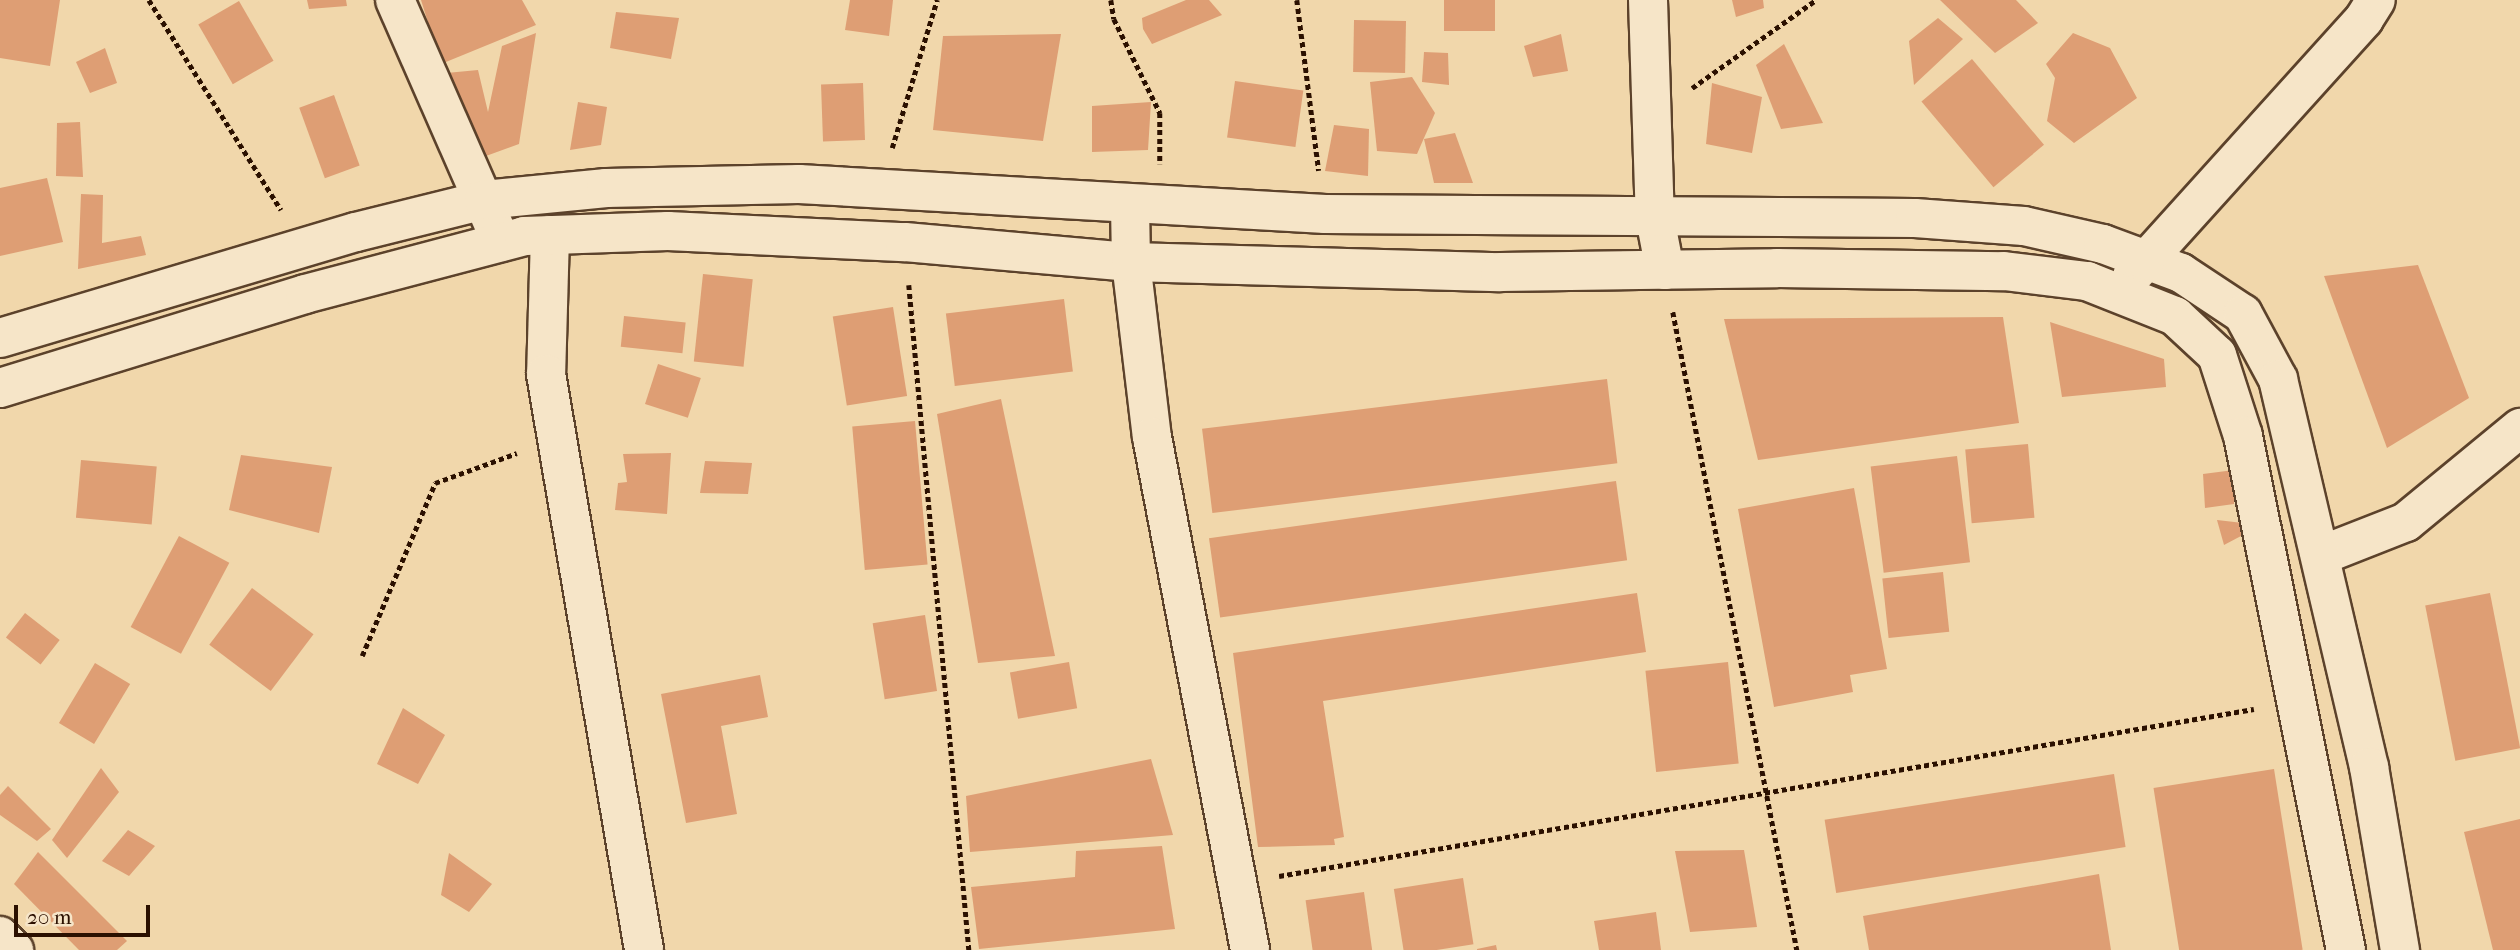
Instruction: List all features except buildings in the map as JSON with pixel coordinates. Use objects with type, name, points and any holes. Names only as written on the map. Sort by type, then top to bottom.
[{"type":"street","points":[[395,0],[501,242]]},
{"type":"street","points":[[1648,0],[1655,218],[1665,270]]},
{"type":"street","points":[[2118,293],[2364,19],[2376,0]]},
{"type":"street","points":[[0,338],[305,248],[484,200],[606,188],[799,184],[1145,206],[1325,214],[1915,218],[2024,226],[2103,244],[2181,272],[2243,314],[2278,379],[2322,555],[2369,767],[2400,950]]},
{"type":"street","points":[[1145,206],[1131,262],[1153,437],[1250,950]]},
{"type":"street","points":[[0,388],[305,294],[501,242],[550,235],[668,231],[905,242],[1131,262],[1500,272],[2004,271],[2087,281],[2175,316],[2217,355],[2243,436],[2346,950]]},
{"type":"street","points":[[550,235],[546,374],[644,950]]},
{"type":"street","points":[[2322,555],[2406,522],[2520,428]]},
{"type":"street","points":[[0,936],[14,950]]},
{"type":"path","points":[[149,0],[305,248]]},
{"type":"path","points":[[880,189],[937,0]]},
{"type":"path","points":[[1111,0],[1114,19],[1160,113],[1145,206]]},
{"type":"path","points":[[1297,0],[1325,214]]},
{"type":"path","points":[[1652,117],[1816,0]]},
{"type":"path","points":[[905,242],[969,950]]},
{"type":"path","points":[[1665,270],[1797,950]]},
{"type":"path","points":[[362,656],[435,483],[558,438]]},
{"type":"path","points":[[1237,883],[2296,702]]}]
